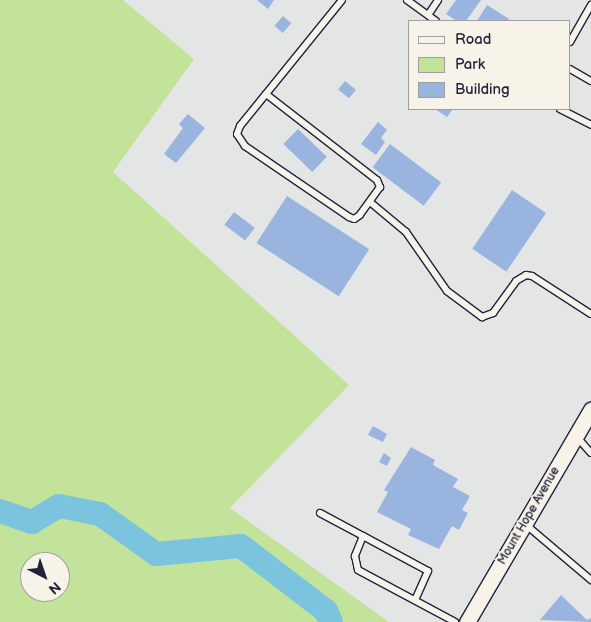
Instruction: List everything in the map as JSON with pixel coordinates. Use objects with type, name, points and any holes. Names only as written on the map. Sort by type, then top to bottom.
[{"type":"street","name":"Mount Hope Avenue","points":[[467,622],[591,410]]},
{"type":"lane","points":[[266,94],[377,180],[380,187],[360,215],[354,219],[349,217],[238,140],[240,126],[342,0]]},
{"type":"lane","points":[[407,0],[435,20]]},
{"type":"lane","points":[[428,15],[438,0]]},
{"type":"lane","points":[[571,40],[591,6]]},
{"type":"lane","points":[[571,70],[591,81]]},
{"type":"lane","points":[[562,110],[591,125]]},
{"type":"lane","points":[[370,202],[406,232],[447,291],[482,316],[493,313],[516,281],[526,275],[532,276],[591,314]]},
{"type":"lane","points":[[576,436],[591,453]]},
{"type":"lane","points":[[320,513],[428,571],[415,600]]},
{"type":"lane","points":[[524,524],[591,580]]},
{"type":"lane","points":[[363,536],[355,556],[358,570],[455,622]]},
{"type":"green space","points":[[0,0],[123,0],[194,59],[113,172],[349,385],[230,508],[389,622],[0,622]]},
{"type":"building","points":[[257,0],[274,0],[268,9]]},
{"type":"building","points":[[456,0],[481,0],[467,20],[455,20],[446,14]]},
{"type":"building","points":[[487,5],[509,19],[508,20],[478,20]]},
{"type":"building","points":[[283,16],[291,23],[283,33],[274,26]]},
{"type":"building","points":[[345,81],[356,90],[349,98],[338,90]]},
{"type":"building","points":[[436,110],[452,110],[447,117]]},
{"type":"building","points":[[188,114],[205,128],[176,163],[164,154],[183,128],[179,124]]},
{"type":"building","points":[[378,122],[387,130],[381,138],[385,142],[376,155],[361,144]]},
{"type":"building","points":[[298,129],[327,157],[312,172],[283,144]]},
{"type":"building","points":[[390,144],[441,183],[424,206],[373,167]]},
{"type":"building","points":[[512,190],[546,213],[506,272],[472,249]]},
{"type":"building","points":[[287,196],[369,249],[339,296],[257,243]]},
{"type":"building","points":[[234,212],[255,228],[245,240],[224,225]]},
{"type":"building","points":[[373,426],[387,434],[383,442],[368,435]]},
{"type":"building","points":[[411,447],[435,460],[433,465],[458,479],[453,487],[470,496],[462,510],[468,513],[459,530],[452,526],[439,549],[408,535],[411,529],[377,512],[388,492],[384,490]]},
{"type":"building","points":[[384,453],[391,458],[387,466],[379,462]]},
{"type":"building","points":[[561,595],[587,620],[591,618],[591,622],[540,620]]},
{"type":"waterway","points":[[0,511],[32,522],[59,506],[100,514],[156,554],[241,546],[326,611],[331,622]]}]
